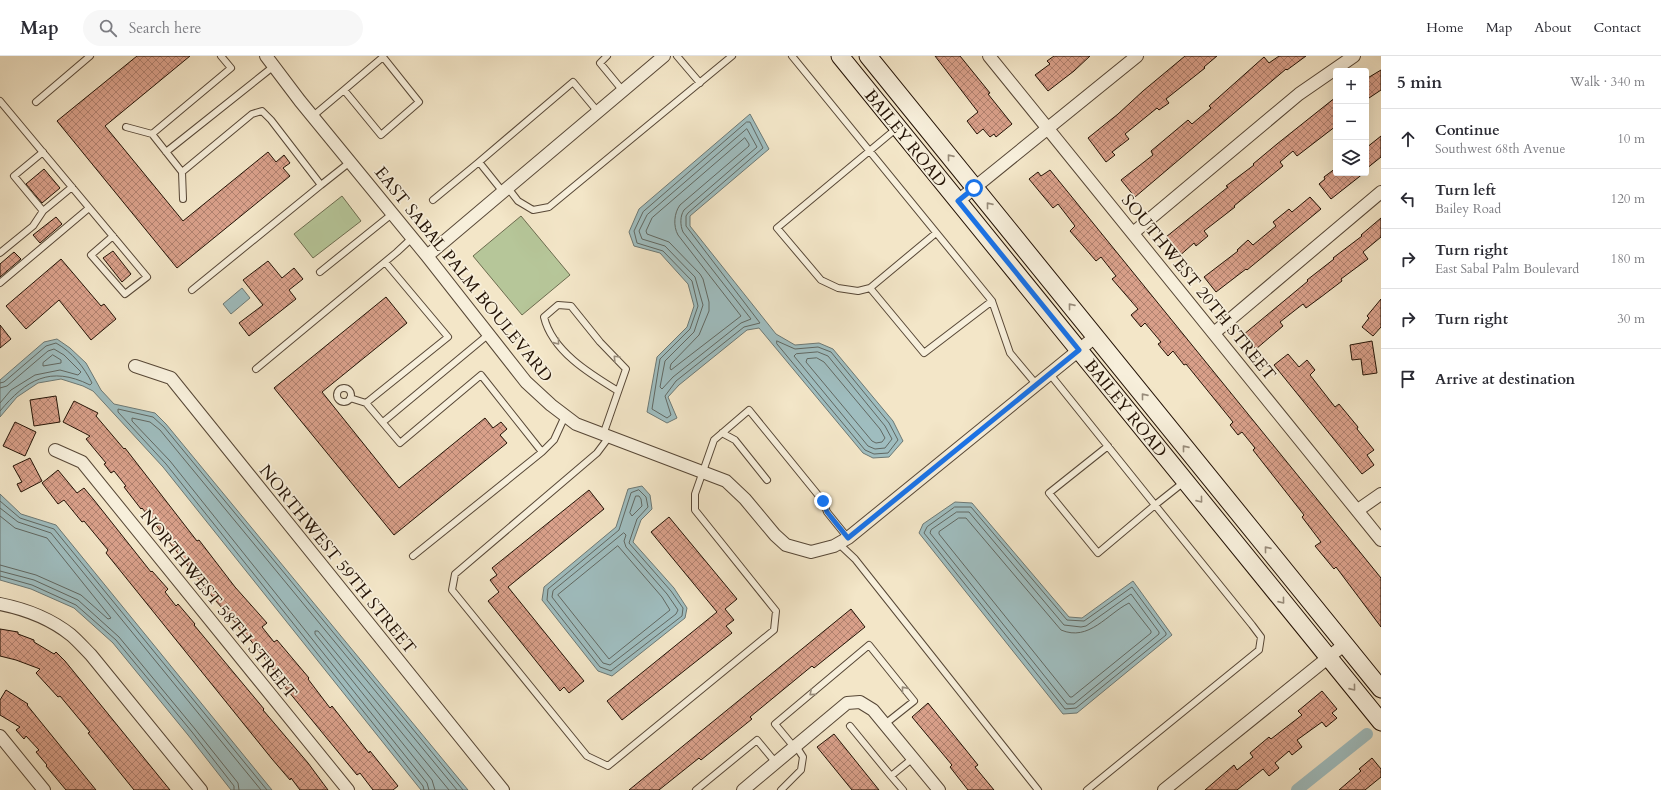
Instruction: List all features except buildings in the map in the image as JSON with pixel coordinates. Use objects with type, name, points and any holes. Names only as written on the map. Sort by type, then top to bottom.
[{"type":"street","name":"EAST SABAL PALM BOULEVARD","points":[[266,56],[312,116],[427,256],[526,382],[576,424],[726,481],[745,499],[774,535],[786,545],[811,552],[843,540],[1095,336]]},
{"type":"street","points":[[427,256],[664,56]]},
{"type":"street","name":"BAILEY ROAD","points":[[840,56],[1381,722]]},
{"type":"street","name":"BAILEY ROAD","points":[[868,56],[1381,689]]},
{"type":"street","name":"SOUTHWEST 20TH STREET","points":[[989,56],[1381,540]]},
{"type":"street","points":[[958,201],[1137,56]]},
{"type":"street","points":[[1133,233],[1299,94],[1354,56]]},
{"type":"street","points":[[1214,332],[1381,192]]},
{"type":"street","name":"NORTHWEST 59TH STREET","points":[[134,366],[171,378],[503,790]]},
{"type":"street","name":"NORTHWEST 58TH STREET","points":[[55,450],[82,462],[348,790]]},
{"type":"street","points":[[1358,510],[1381,494]]},
{"type":"street","points":[[0,604],[19,608],[48,620],[72,636],[91,656],[201,790]]},
{"type":"street","points":[[1164,790],[1345,644]]},
{"type":"street","points":[[743,790],[847,704],[860,702],[873,710],[939,790]]},
{"type":"street","points":[[0,736],[44,790]]},
{"type":"lane","points":[[36,102],[90,56]]},
{"type":"lane","points":[[152,134],[230,68],[221,56]]},
{"type":"lane","points":[[312,116],[383,56],[419,102],[381,134],[344,90]]},
{"type":"lane","points":[[607,56],[600,63],[623,91]]},
{"type":"lane","points":[[677,56],[700,83]]},
{"type":"lane","points":[[479,162],[518,201],[533,210],[549,207],[732,56]]},
{"type":"lane","points":[[792,56],[992,301],[1010,353],[1036,384]]},
{"type":"lane","points":[[166,152],[274,66]]},
{"type":"lane","points":[[433,200],[573,82],[598,112]]},
{"type":"lane","points":[[0,100],[90,208],[113,236],[146,277],[125,294],[91,255],[113,236]]},
{"type":"lane","points":[[182,172],[252,114],[262,111],[271,120],[321,185]]},
{"type":"lane","points":[[126,127],[152,134],[182,172],[183,199]]},
{"type":"lane","points":[[898,127],[777,228],[821,280],[838,288],[858,291],[870,288],[936,233]]},
{"type":"lane","points":[[43,152],[14,176],[43,212]]},
{"type":"lane","points":[[192,290],[350,162]]},
{"type":"lane","points":[[0,253],[32,226],[43,212],[72,187]]},
{"type":"lane","points":[[0,283],[90,208]]},
{"type":"lane","points":[[320,272],[392,214]]},
{"type":"lane","points":[[256,369],[412,238]]},
{"type":"lane","points":[[366,403],[448,337],[385,262]]},
{"type":"lane","points":[[870,288],[924,353],[992,301]]},
{"type":"lane","points":[[618,391],[585,371],[558,344],[546,328],[544,317],[558,305],[571,306],[600,342],[626,369],[618,391],[606,436],[597,453],[455,574],[452,590],[587,756],[608,766],[774,630],[776,611],[696,510],[695,494],[714,440],[749,410],[823,501],[827,512],[855,559],[1038,790]]},
{"type":"lane","points":[[383,422],[489,334]]},
{"type":"lane","points":[[1049,374],[1252,625],[1260,637],[1259,650],[1087,790]]},
{"type":"lane","points":[[350,398],[366,403],[400,443],[481,375],[542,452]]},
{"type":"lane","points":[[412,556],[542,452],[554,440],[565,416]]},
{"type":"lane","points":[[722,433],[735,440],[767,480]]},
{"type":"lane","points":[[1108,446],[1049,494],[1098,553],[1185,481]]},
{"type":"lane","points":[[781,790],[802,770],[803,757],[775,724],[869,645],[914,701],[885,724]]},
{"type":"lane","points":[[850,726],[902,790]]},
{"type":"lane","points":[[696,790],[757,740],[776,763]]},
{"type":"lane","points":[[892,776],[913,758]]},
{"type":"green space","points":[[342,196],[361,221],[313,258],[294,234]]},
{"type":"green space","points":[[521,216],[570,275],[522,315],[473,256]]},
{"type":"water","points":[[750,114],[769,149],[690,216],[690,226],[776,334],[795,345],[819,343],[833,349],[893,421],[903,441],[889,457],[873,458],[863,453],[759,328],[747,330],[679,385],[668,397],[677,418],[667,423],[647,412],[657,357],[687,327],[694,306],[688,284],[660,253],[634,246],[629,232],[639,209]]},
{"type":"water","points":[[242,288],[250,298],[231,314],[223,304]]},
{"type":"water","points":[[57,339],[70,348],[86,363],[101,390],[114,404],[155,413],[166,424],[468,790],[421,790],[163,467],[93,391],[61,379],[38,383],[17,397],[0,417],[0,380],[44,342]]},
{"type":"water","points":[[642,486],[650,495],[652,509],[641,520],[633,542],[674,588],[687,608],[685,618],[612,676],[598,671],[542,600],[544,587],[616,527],[628,489]]},
{"type":"water","points":[[0,494],[21,514],[56,525],[272,790],[231,790],[113,643],[74,608],[31,589],[0,580]]},
{"type":"water","points":[[955,502],[972,503],[1069,617],[1082,618],[1133,581],[1172,635],[1077,713],[1063,714],[919,533],[923,524]]},
{"type":"waterway","points":[[1297,790],[1367,734]]},
{"type":"route","points":[[823,501],[827,512],[848,538],[869,519],[1079,350],[958,201],[974,188]]}]
